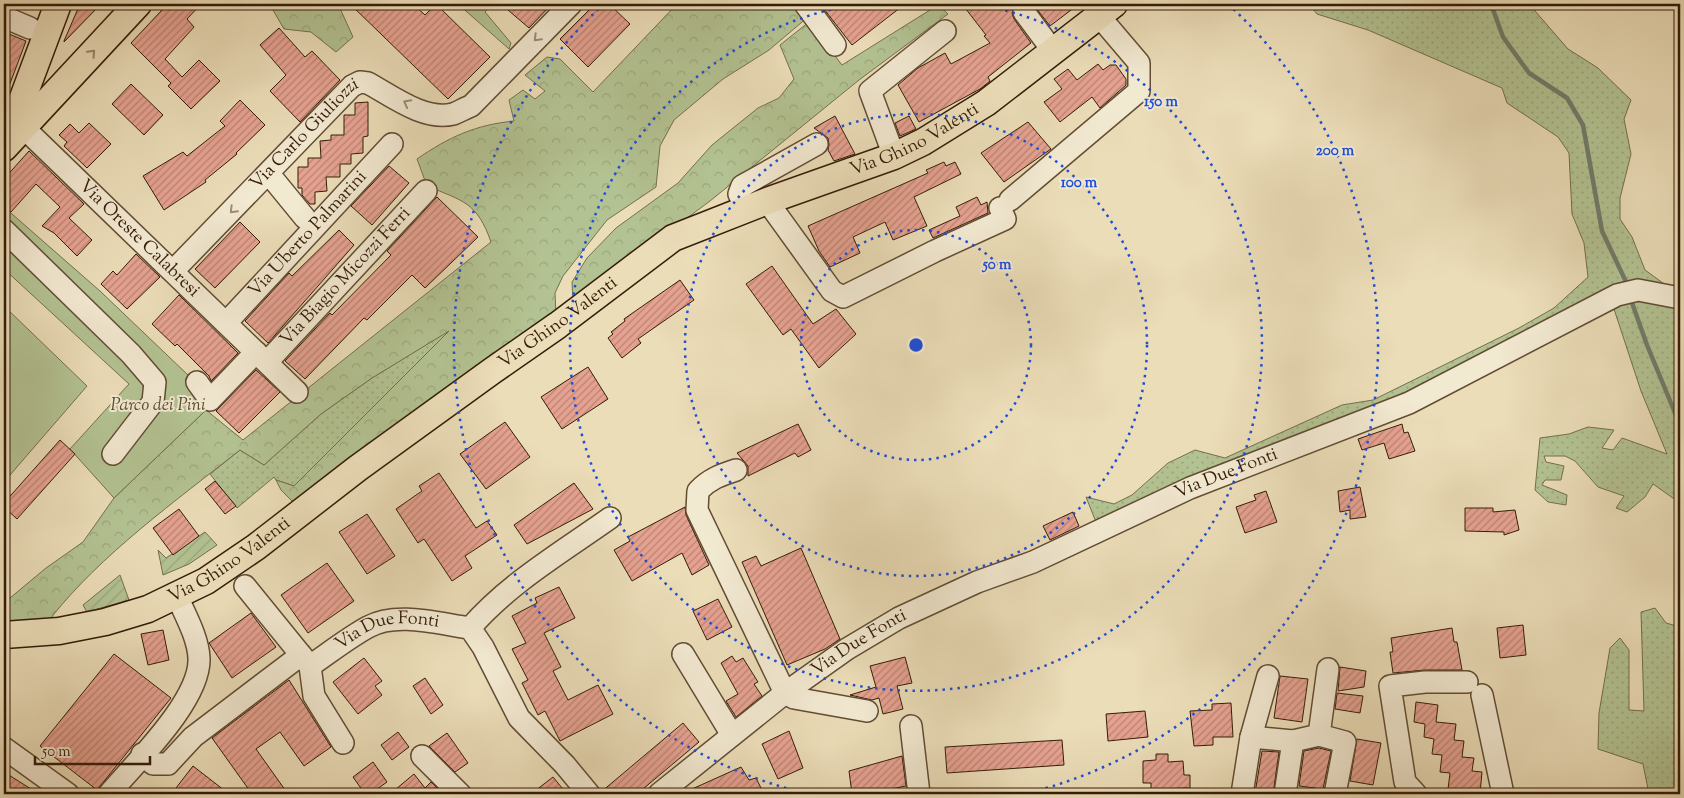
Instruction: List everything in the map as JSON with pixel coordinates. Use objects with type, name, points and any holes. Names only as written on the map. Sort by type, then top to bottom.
[{"type":"main road","points":[[4,148],[15,114],[33,73],[58,4]]},
{"type":"main road","points":[[33,73],[37,84],[44,89],[56,89],[63,84],[138,4]]},
{"type":"main road","name":"Via Ghino Valenti","points":[[4,635],[59,631],[105,622],[148,609],[206,581],[256,547],[358,468],[558,325],[673,238],[756,205],[894,156],[967,116],[1053,51],[1104,8]]},
{"type":"main road","points":[[15,114],[63,84]]},
{"type":"street","name":"Via Carlo Giuliozzi","points":[[172,271],[269,174],[352,86],[360,82],[368,83],[417,109],[434,115],[453,114],[471,106],[571,4]]},
{"type":"street","points":[[805,4],[835,46]]},
{"type":"street","points":[[818,144],[742,186],[739,194],[756,205],[832,291],[843,297],[1005,219],[1005,204],[1139,91],[1139,62],[1104,8]]},
{"type":"street","points":[[1024,12],[1053,51]]},
{"type":"street","points":[[4,17],[30,28]]},
{"type":"street","points":[[894,156],[870,91],[945,31]]},
{"type":"street","name":"Via Oreste Calabresi","points":[[15,114],[172,271],[297,392]]},
{"type":"street","name":"Via Uberto Palmarini","points":[[226,323],[392,144]]},
{"type":"street","points":[[269,174],[305,218]]},
{"type":"street","name":"Via Biagio Micozzi Ferri","points":[[261,357],[426,191]]},
{"type":"street","points":[[4,230],[131,354],[155,382],[153,402],[113,454]]},
{"type":"street","name":"Via Due Fonti","points":[[659,794],[785,693],[847,649],[929,604],[977,582],[1033,562],[1222,475],[1409,403],[1617,295],[1638,290],[1680,298]]},
{"type":"street","points":[[197,382],[210,400],[261,357]]},
{"type":"street","points":[[736,470],[715,477],[706,483],[698,491],[696,510],[785,693],[794,698],[867,711]]},
{"type":"street","points":[[589,794],[565,765],[519,718],[483,647],[470,628],[486,610],[508,591],[610,518]]},
{"type":"street","points":[[245,586],[305,660],[314,696],[343,743]]},
{"type":"street","points":[[109,794],[178,713],[196,676],[199,658],[193,634],[177,596]]},
{"type":"street","name":"Via Due Fonti","points":[[142,754],[153,764],[168,764],[193,737],[305,660],[369,626],[404,620],[470,628]]},
{"type":"street","points":[[683,654],[732,735]]},
{"type":"street","points":[[1319,735],[1328,668]]},
{"type":"street","points":[[1242,794],[1251,738],[1268,676]]},
{"type":"street","points":[[1416,794],[1405,782],[1390,686],[1425,682],[1474,688],[1503,794]]},
{"type":"street","points":[[911,726],[919,794]]},
{"type":"street","points":[[1251,738],[1293,741],[1319,735],[1345,742],[1335,794]]},
{"type":"street","points":[[1285,794],[1293,741]]},
{"type":"street","points":[[4,748],[68,794]]},
{"type":"street","points":[[422,756],[460,794]]},
{"type":"green space","points":[[279,4],[338,4],[353,37],[336,52],[311,32],[284,29],[273,10]]},
{"type":"green space","points":[[458,4],[493,4],[485,12],[511,43],[509,49]]},
{"type":"green space","points":[[677,4],[802,4],[808,17],[769,50],[723,79],[674,120],[660,146],[656,187],[607,220],[563,276],[555,293],[556,316],[294,503],[281,490],[276,480],[294,486],[449,331],[372,378],[321,414],[264,465],[240,450],[115,551],[70,595],[50,619],[4,628],[4,603],[46,568],[83,542],[114,498],[206,410],[243,440],[491,242],[480,218],[474,211],[450,195],[427,186],[417,159],[440,144],[463,133],[514,121],[509,100],[523,90],[535,99],[545,91],[525,75],[547,57],[560,59],[593,92]]},
{"type":"green space","points":[[1309,4],[1529,4],[1568,49],[1598,68],[1631,100],[1624,119],[1631,154],[1620,198],[1620,219],[1632,237],[1645,270],[1667,286],[1480,362],[1098,527],[1086,497],[1114,504],[1132,495],[1168,463],[1195,450],[1225,458],[1342,405],[1373,400],[1519,328],[1554,308],[1588,277],[1584,243],[1572,214],[1569,153],[1558,137],[1507,103],[1502,88],[1368,30],[1317,14]]},
{"type":"green space","points":[[938,5],[948,14],[859,80],[710,201],[573,303],[572,282],[587,258],[616,228],[678,183],[712,145],[758,108],[779,98],[794,79],[780,45],[809,22],[842,65]]},
{"type":"green space","name":"Parco dei Pini","points":[[4,207],[100,291],[189,376],[185,380],[206,410],[114,498],[70,449],[129,384],[4,269]]},
{"type":"green space","points":[[1655,299],[1680,306],[1680,503],[1653,484],[1645,497],[1627,512],[1616,508],[1624,496],[1598,487],[1575,461],[1565,456],[1544,456],[1546,462],[1564,466],[1561,480],[1545,480],[1542,485],[1567,495],[1566,505],[1548,502],[1535,490],[1540,438],[1569,434],[1588,427],[1614,430],[1602,448],[1613,450],[1622,438],[1667,454],[1641,391],[1613,306],[1631,300]]},
{"type":"green space","points":[[4,306],[87,386],[4,482]]},
{"type":"green space","points":[[451,329],[294,486],[276,480],[274,477],[237,508],[210,474],[240,450],[264,465],[321,414],[372,378]]},
{"type":"green space","points":[[205,532],[217,545],[189,564],[163,575],[158,550],[166,558]]},
{"type":"green space","points":[[120,575],[129,600],[87,612],[83,605]]},
{"type":"green space","points":[[1655,608],[1666,623],[1680,627],[1680,794],[1649,794],[1643,764],[1598,749],[1599,713],[1610,648],[1620,638],[1629,650],[1629,710],[1644,711],[1641,612]]},
{"type":"building","points":[[80,4],[101,4],[64,42],[64,41]]},
{"type":"building","points":[[156,4],[201,4],[187,19],[194,27],[165,59],[182,77],[199,60],[220,81],[191,109],[168,86],[171,83],[131,43],[162,10]]},
{"type":"building","points":[[350,4],[413,4],[425,15],[436,4],[490,57],[448,99]]},
{"type":"building","points":[[501,4],[552,4],[529,28]]},
{"type":"building","points":[[595,4],[609,4],[630,24],[588,67],[560,39]]},
{"type":"building","points":[[820,4],[905,4],[852,45]]},
{"type":"building","points":[[962,4],[1015,4],[1012,13],[1014,19],[1031,43],[988,77],[990,81],[980,89],[919,122],[898,85],[918,68],[945,53],[951,64],[990,43]]},
{"type":"building","points":[[1033,4],[1079,4],[1050,26]]},
{"type":"building","points":[[279,28],[305,57],[312,51],[340,80],[300,122],[270,91],[286,75],[260,45]]},
{"type":"building","points":[[4,32],[26,41],[5,97],[4,96]]},
{"type":"building","points":[[1098,64],[1103,70],[1110,65],[1116,65],[1126,79],[1126,85],[1100,108],[1092,97],[1060,122],[1044,102],[1062,89],[1054,79],[1068,69],[1077,80]]},
{"type":"building","points":[[131,84],[163,115],[144,135],[112,104]]},
{"type":"building","points":[[240,100],[265,125],[237,154],[205,180],[206,182],[164,210],[143,176],[183,152],[187,156],[225,126],[220,121]]},
{"type":"building","points":[[368,102],[368,136],[363,137],[363,153],[351,154],[351,164],[340,164],[340,177],[326,177],[327,191],[315,192],[315,204],[310,204],[302,195],[302,188],[298,188],[298,167],[308,167],[308,158],[321,158],[320,141],[331,140],[331,135],[344,135],[344,115],[355,115],[355,103]]},
{"type":"building","points":[[835,116],[855,154],[834,161],[828,150],[828,138],[814,128]]},
{"type":"building","points":[[909,116],[916,129],[900,136],[895,123]]},
{"type":"building","points":[[1028,122],[1051,149],[1004,182],[981,153]]},
{"type":"building","points":[[89,123],[111,144],[87,168],[64,146],[67,142],[59,135],[70,124],[79,133]]},
{"type":"building","points":[[29,151],[84,204],[69,218],[92,240],[77,256],[54,233],[42,226],[60,207],[36,184],[11,212],[4,206],[4,179]]},
{"type":"building","points":[[944,162],[946,166],[955,162],[961,174],[914,197],[927,226],[893,240],[885,222],[853,237],[860,253],[830,267],[819,251],[808,226],[928,173],[926,170]]},
{"type":"building","points":[[389,166],[409,183],[372,225],[351,206]]},
{"type":"building","points":[[437,197],[478,237],[425,288],[412,275],[367,320],[364,318],[305,379],[285,361],[330,313],[332,315],[391,255],[387,251]]},
{"type":"building","points":[[977,197],[981,205],[987,202],[988,213],[933,238],[929,230],[960,216],[956,207]]},
{"type":"building","points":[[240,222],[260,242],[215,288],[195,269]]},
{"type":"building","points":[[339,230],[354,245],[268,343],[245,321],[289,273],[292,276]]},
{"type":"building","points":[[136,254],[160,277],[127,309],[101,284],[113,271],[117,275]]},
{"type":"building","points":[[772,266],[813,324],[836,309],[856,334],[819,368],[791,329],[783,335],[746,284]]},
{"type":"building","points":[[680,280],[694,300],[638,339],[641,343],[622,358],[608,338],[613,334],[611,332],[625,321],[624,319]]},
{"type":"building","points":[[179,295],[238,353],[211,381],[209,376],[177,344],[175,346],[152,324]]},
{"type":"building","points":[[588,367],[608,399],[562,429],[541,397]]},
{"type":"building","points":[[256,370],[280,392],[239,433],[216,411]]},
{"type":"building","points":[[505,422],[530,457],[486,489],[460,454]]},
{"type":"building","points":[[798,424],[811,450],[798,457],[795,453],[748,476],[748,466],[737,453]]},
{"type":"building","points":[[1402,424],[1404,433],[1408,432],[1415,451],[1389,459],[1384,443],[1362,450],[1358,439]]},
{"type":"building","points":[[60,440],[75,454],[17,519],[4,507],[4,503]]},
{"type":"building","points":[[439,473],[476,528],[487,521],[497,535],[465,556],[472,568],[452,581],[424,539],[418,543],[396,509],[422,491],[419,486]]},
{"type":"building","points":[[215,481],[236,506],[225,514],[205,489]]},
{"type":"building","points":[[574,483],[593,509],[527,544],[514,525]]},
{"type":"building","points":[[1360,487],[1366,517],[1350,519],[1350,510],[1340,512],[1338,491]]},
{"type":"building","points":[[1266,491],[1277,522],[1245,533],[1236,507],[1256,500],[1254,495]]},
{"type":"building","points":[[685,507],[686,515],[709,565],[692,575],[682,553],[632,581],[614,550],[630,541],[628,537]]},
{"type":"building","points":[[1465,508],[1493,508],[1493,512],[1515,510],[1519,530],[1504,535],[1504,532],[1465,531]]},
{"type":"building","points":[[179,509],[199,536],[173,555],[153,528]]},
{"type":"building","points":[[1073,512],[1079,526],[1050,540],[1043,526]]},
{"type":"building","points":[[367,514],[395,556],[367,574],[339,532]]},
{"type":"building","points":[[801,548],[840,639],[825,649],[787,665],[742,562],[756,556],[761,566]]},
{"type":"building","points":[[327,563],[354,601],[308,633],[281,595]]},
{"type":"building","points":[[559,587],[575,618],[544,633],[561,667],[553,671],[568,700],[598,685],[613,714],[560,741],[545,711],[538,715],[522,683],[528,680],[512,649],[526,643],[512,616],[537,603],[535,598]]},
{"type":"building","points":[[718,599],[732,627],[707,640],[693,611]]},
{"type":"building","points":[[251,613],[276,647],[232,678],[209,643]]},
{"type":"building","points":[[1523,625],[1526,655],[1500,658],[1497,628]]},
{"type":"building","points":[[1452,628],[1454,642],[1457,642],[1462,670],[1425,670],[1393,673],[1390,652],[1393,652],[1391,638]]},
{"type":"building","points":[[163,630],[169,660],[148,665],[141,634]]},
{"type":"building","points":[[114,654],[171,698],[97,790],[40,746]]},
{"type":"building","points":[[732,656],[736,662],[743,658],[758,682],[754,684],[762,696],[736,717],[726,701],[738,694],[721,663]]},
{"type":"building","points":[[905,657],[912,683],[897,686],[903,709],[883,714],[879,698],[872,700],[850,695],[876,687],[870,666]]},
{"type":"building","points":[[364,658],[382,681],[375,686],[382,695],[358,714],[333,682]]},
{"type":"building","points":[[1340,667],[1366,671],[1364,687],[1338,691]]},
{"type":"building","points":[[1280,676],[1308,679],[1302,722],[1274,718]]},
{"type":"building","points":[[425,678],[443,705],[431,714],[413,686]]},
{"type":"building","points":[[289,680],[331,747],[304,766],[280,732],[256,749],[288,794],[252,794],[212,738]]},
{"type":"building","points":[[1337,693],[1363,696],[1360,713],[1335,709]]},
{"type":"building","points":[[1416,702],[1438,705],[1436,722],[1456,724],[1454,740],[1464,741],[1462,757],[1474,758],[1472,771],[1482,772],[1480,794],[1460,794],[1461,790],[1448,789],[1450,773],[1440,772],[1442,755],[1432,754],[1434,739],[1424,737],[1425,724],[1414,722]]},
{"type":"building","points":[[1231,703],[1233,737],[1213,737],[1213,745],[1194,746],[1190,711],[1212,710],[1212,704]]},
{"type":"building","points":[[1145,711],[1148,737],[1108,741],[1106,714]]},
{"type":"building","points":[[683,723],[699,742],[637,794],[601,794],[601,792]]},
{"type":"building","points":[[789,731],[803,768],[778,779],[762,744]]},
{"type":"building","points":[[398,732],[409,747],[392,760],[381,745]]},
{"type":"building","points":[[447,733],[468,763],[455,772],[429,746]]},
{"type":"building","points":[[1357,739],[1381,743],[1373,785],[1350,781]]},
{"type":"building","points":[[1062,740],[1064,765],[947,773],[945,747]]},
{"type":"building","points":[[1319,748],[1331,751],[1323,789],[1299,786],[1304,751]]},
{"type":"building","points":[[1262,751],[1279,752],[1273,794],[1255,793]]},
{"type":"building","points":[[1156,754],[1168,754],[1168,762],[1183,761],[1184,775],[1190,775],[1190,788],[1151,789],[1151,783],[1143,783],[1143,761],[1156,760]]},
{"type":"building","points":[[902,756],[906,786],[866,794],[852,794],[849,771]]},
{"type":"building","points":[[373,762],[387,782],[370,794],[365,794],[353,777]]},
{"type":"building","points":[[193,766],[229,794],[185,794],[176,788]]},
{"type":"building","points":[[741,767],[749,780],[756,778],[764,794],[681,794]]},
{"type":"building","points":[[4,772],[39,794],[4,794]]},
{"type":"building","points":[[414,774],[425,788],[431,782],[443,794],[390,794]]},
{"type":"building","points":[[553,777],[567,794],[531,794]]},
{"type":"waterway","points":[[1491,4],[1503,37],[1529,73],[1567,98],[1583,125],[1602,231],[1628,286]]},
{"type":"waterway","points":[[1631,300],[1647,345],[1680,425]]}]
